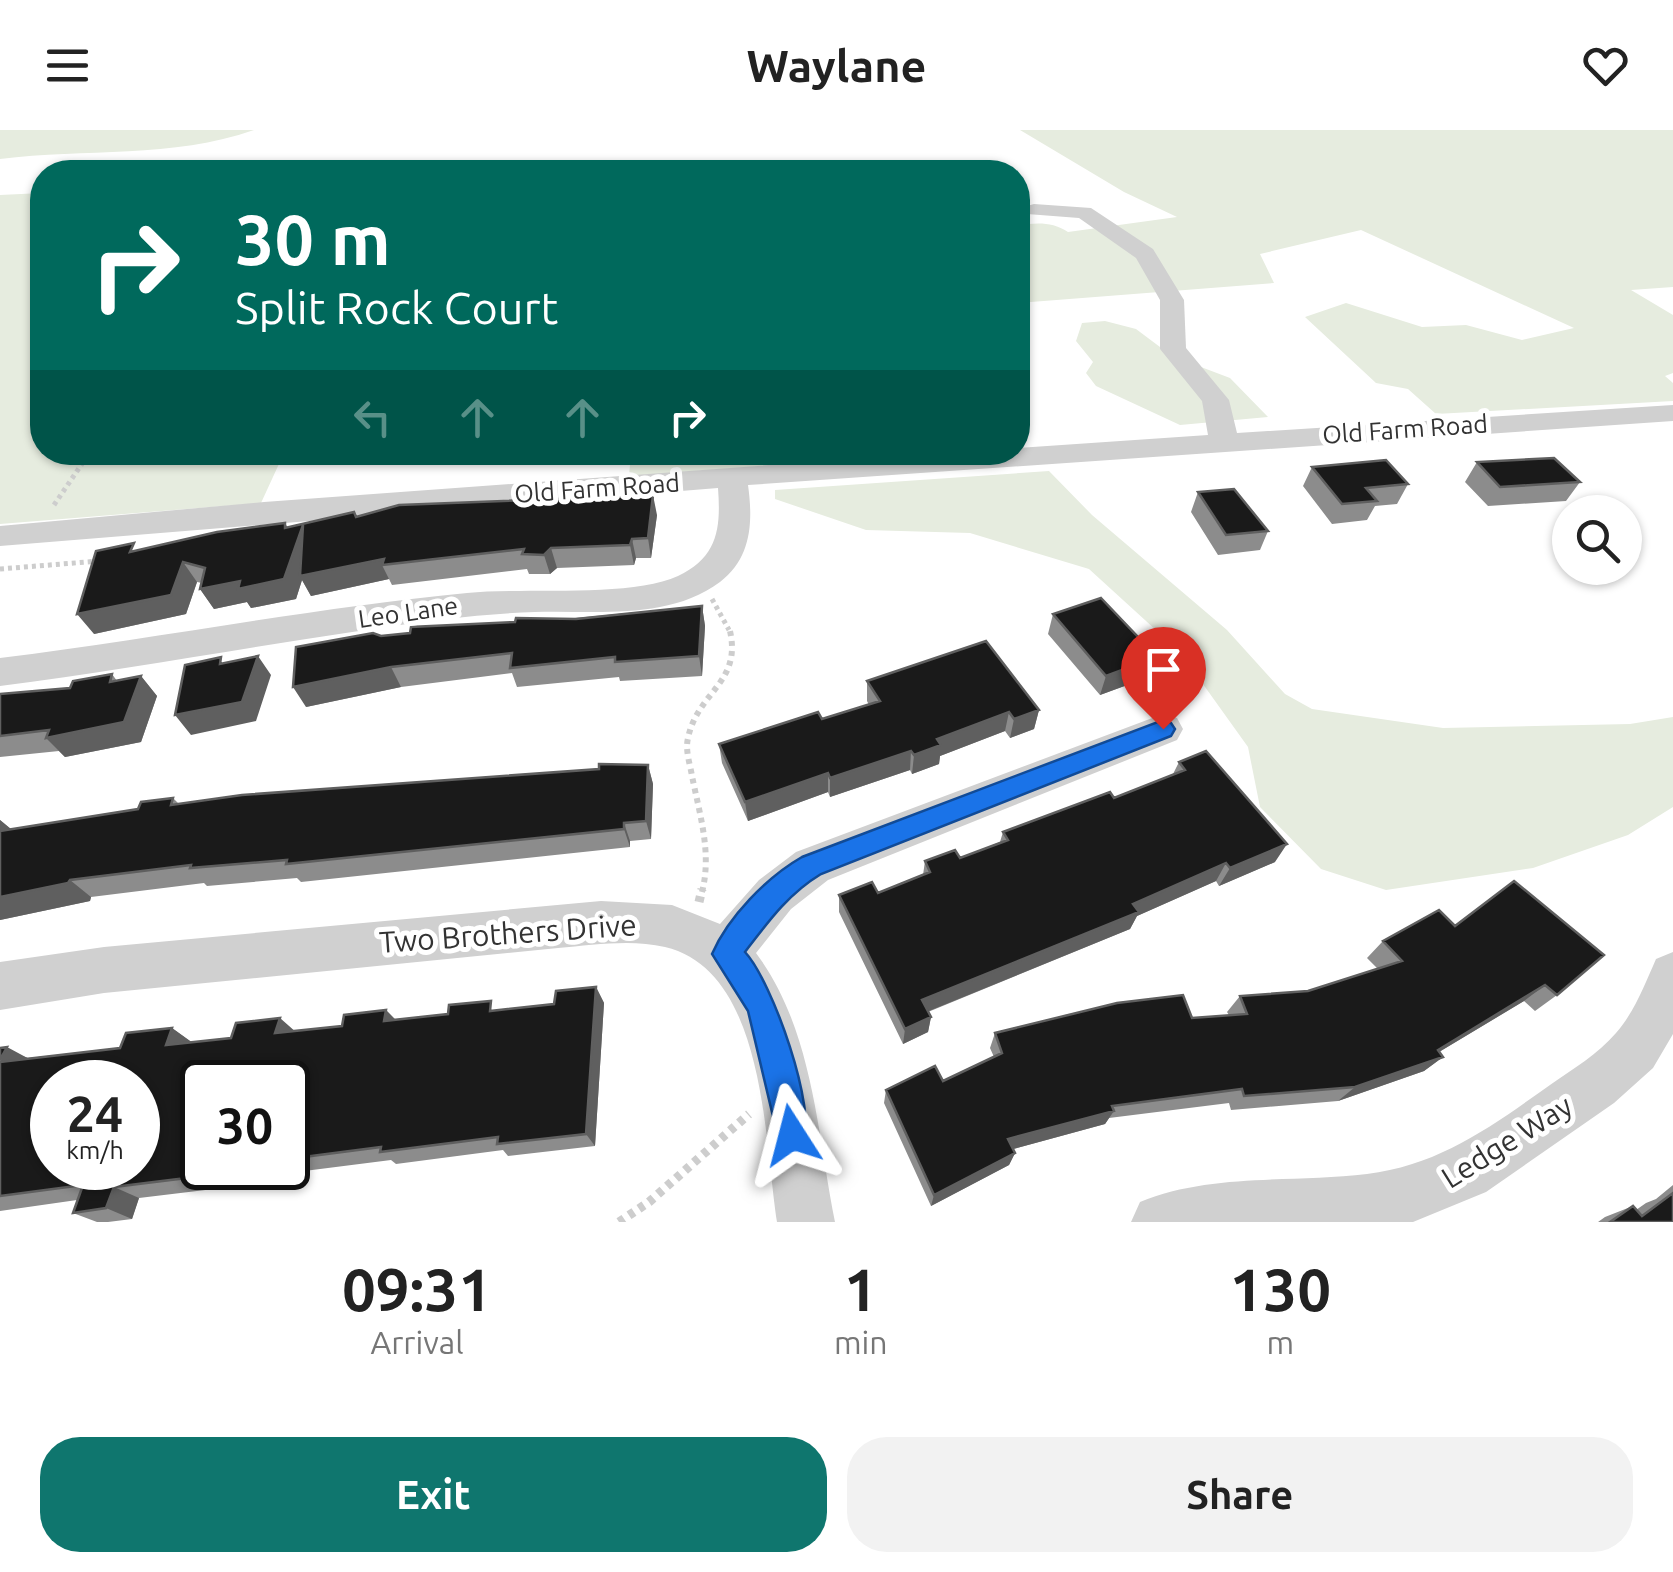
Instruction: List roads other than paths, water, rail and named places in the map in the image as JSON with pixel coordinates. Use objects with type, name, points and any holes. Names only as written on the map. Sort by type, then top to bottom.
[{"type":"street","points":[[1030,210],[1112,200]]},
{"type":"street","points":[[1030,210],[1084,212],[1146,254],[1172,300],[1172,349],[1214,400],[1224,441]]},
{"type":"street","name":"Old Farm Road","points":[[1030,456],[1673,413]]},
{"type":"street","name":"Old Farm Road","points":[[0,536],[247,513],[905,465]]},
{"type":"street","name":"Leo Lane","points":[[0,672],[421,609],[666,593],[705,576],[730,552],[736,526],[732,478]]},
{"type":"street","points":[[726,954],[772,897],[790,879],[812,866],[1163,729]]},
{"type":"street","name":"Two Brothers Drive","points":[[0,986],[104,970],[609,922],[675,928],[695,934],[726,954],[750,982],[771,1031],[806,1222]]},
{"type":"street","name":"Ledge Way","points":[[1160,1222],[1221,1212],[1396,1198],[1455,1180],[1510,1147],[1622,1064],[1637,1048],[1658,1012],[1673,974]]}]
